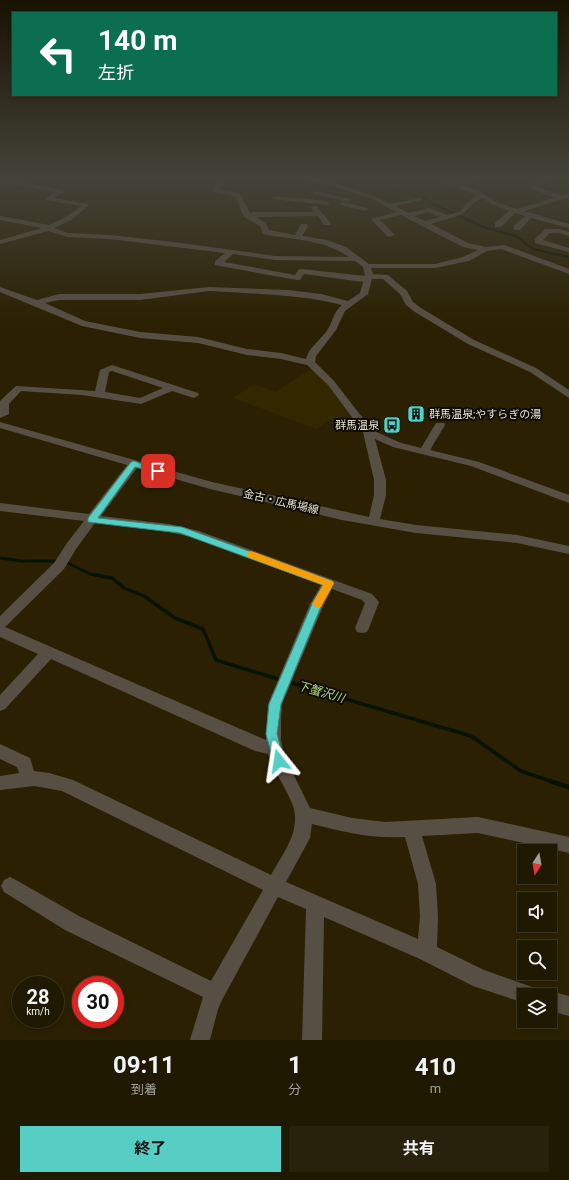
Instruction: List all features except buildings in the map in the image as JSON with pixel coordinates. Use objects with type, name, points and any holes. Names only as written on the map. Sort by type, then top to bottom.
[{"type":"street","points":[[0,242],[49,227],[51,230],[68,235],[109,236],[275,258],[359,259]]},
{"type":"street","points":[[264,227],[266,232],[324,242],[344,249],[367,266],[369,278],[363,296],[348,304],[337,317],[332,330],[311,356],[310,363]]},
{"type":"street","points":[[297,238],[304,227]]},
{"type":"street","points":[[382,227],[391,235]]},
{"type":"street","points":[[428,227],[460,242],[485,249]]},
{"type":"street","points":[[548,227],[569,243]]},
{"type":"street","points":[[569,234],[548,231],[538,241],[569,250]]},
{"type":"street","points":[[367,266],[435,266],[466,259],[485,249],[502,247],[569,272]]},
{"type":"street","points":[[231,252],[218,263],[297,278],[302,271],[305,259]]},
{"type":"street","points":[[302,271],[369,278],[385,278],[404,293],[410,303],[418,310],[471,342],[502,354],[533,370],[569,395]]},
{"type":"street","points":[[0,289],[37,303],[82,323],[140,335],[198,340],[247,352],[281,356],[310,363],[331,383],[356,412],[368,432],[380,480],[380,495],[374,522]]},
{"type":"street","points":[[37,303],[59,297],[140,297],[209,289],[288,293],[321,297],[348,304]]},
{"type":"street","points":[[99,395],[105,370],[112,368],[194,395]]},
{"type":"street","points":[[0,415],[5,412],[4,403],[19,388],[99,395],[141,401],[171,388]]},
{"type":"street","name":"金古・広馬場線","points":[[0,425],[134,464],[245,494],[374,522],[416,529],[517,539],[569,550]]},
{"type":"street","points":[[424,451],[440,425]]},
{"type":"street","points":[[368,432],[397,444],[474,464],[569,499]]},
{"type":"street","points":[[0,624],[59,566],[71,546],[134,464]]},
{"type":"street","points":[[0,507],[91,520],[182,530],[329,583],[371,600],[372,602],[362,628]]},
{"type":"street","points":[[200,1040],[208,1008],[215,993],[301,838],[304,825],[304,814],[300,799],[279,761],[271,734],[275,704],[317,604],[329,583]]},
{"type":"street","points":[[0,631],[261,746],[275,748]]},
{"type":"street","points":[[0,705],[48,653]]},
{"type":"street","points":[[0,751],[24,764],[28,777]]},
{"type":"street","points":[[0,783],[28,777],[40,777],[67,785],[274,886],[427,952],[480,979],[517,991]]},
{"type":"street","points":[[304,814],[370,829],[411,829],[478,825],[569,845]]},
{"type":"street","points":[[411,829],[427,884],[429,917],[427,952]]},
{"type":"street","points":[[10,886],[72,923],[215,993]]},
{"type":"street","points":[[312,1040],[315,903]]},
{"type":"street","points":[[557,1003],[569,1006]]},
{"type":"shaded area","points":[[311,368],[326,382],[359,423],[363,432],[359,433],[329,420],[317,429],[233,398],[254,384],[276,392]]},
{"type":"waterway","points":[[483,227],[516,236],[533,249],[569,257]]},
{"type":"waterway","name":"下蟹沢川","points":[[0,558],[21,561],[58,561]]},
{"type":"waterway","name":"下蟹沢川","points":[[66,562],[90,574],[101,576]]},
{"type":"waterway","name":"下蟹沢川","points":[[96,575],[112,578],[124,588],[144,596],[175,618],[203,629],[216,660],[281,680]]},
{"type":"waterway","name":"下蟹沢川","points":[[288,682],[471,736],[521,771],[551,781]]},
{"type":"waterway","name":"下蟹沢川","points":[[551,781],[569,787]]},
{"type":"slow traffic","points":[[251,554],[329,583],[317,604]]},
{"type":"place","name":"群馬温泉;やすらぎの湯","points":[[416,414]]},
{"type":"place","name":"群馬温泉","points":[[392,425]]},
{"type":"route","points":[[158,471],[134,464],[91,520],[182,530],[329,583],[317,604],[311,622],[275,704],[271,734],[279,761]]}]
